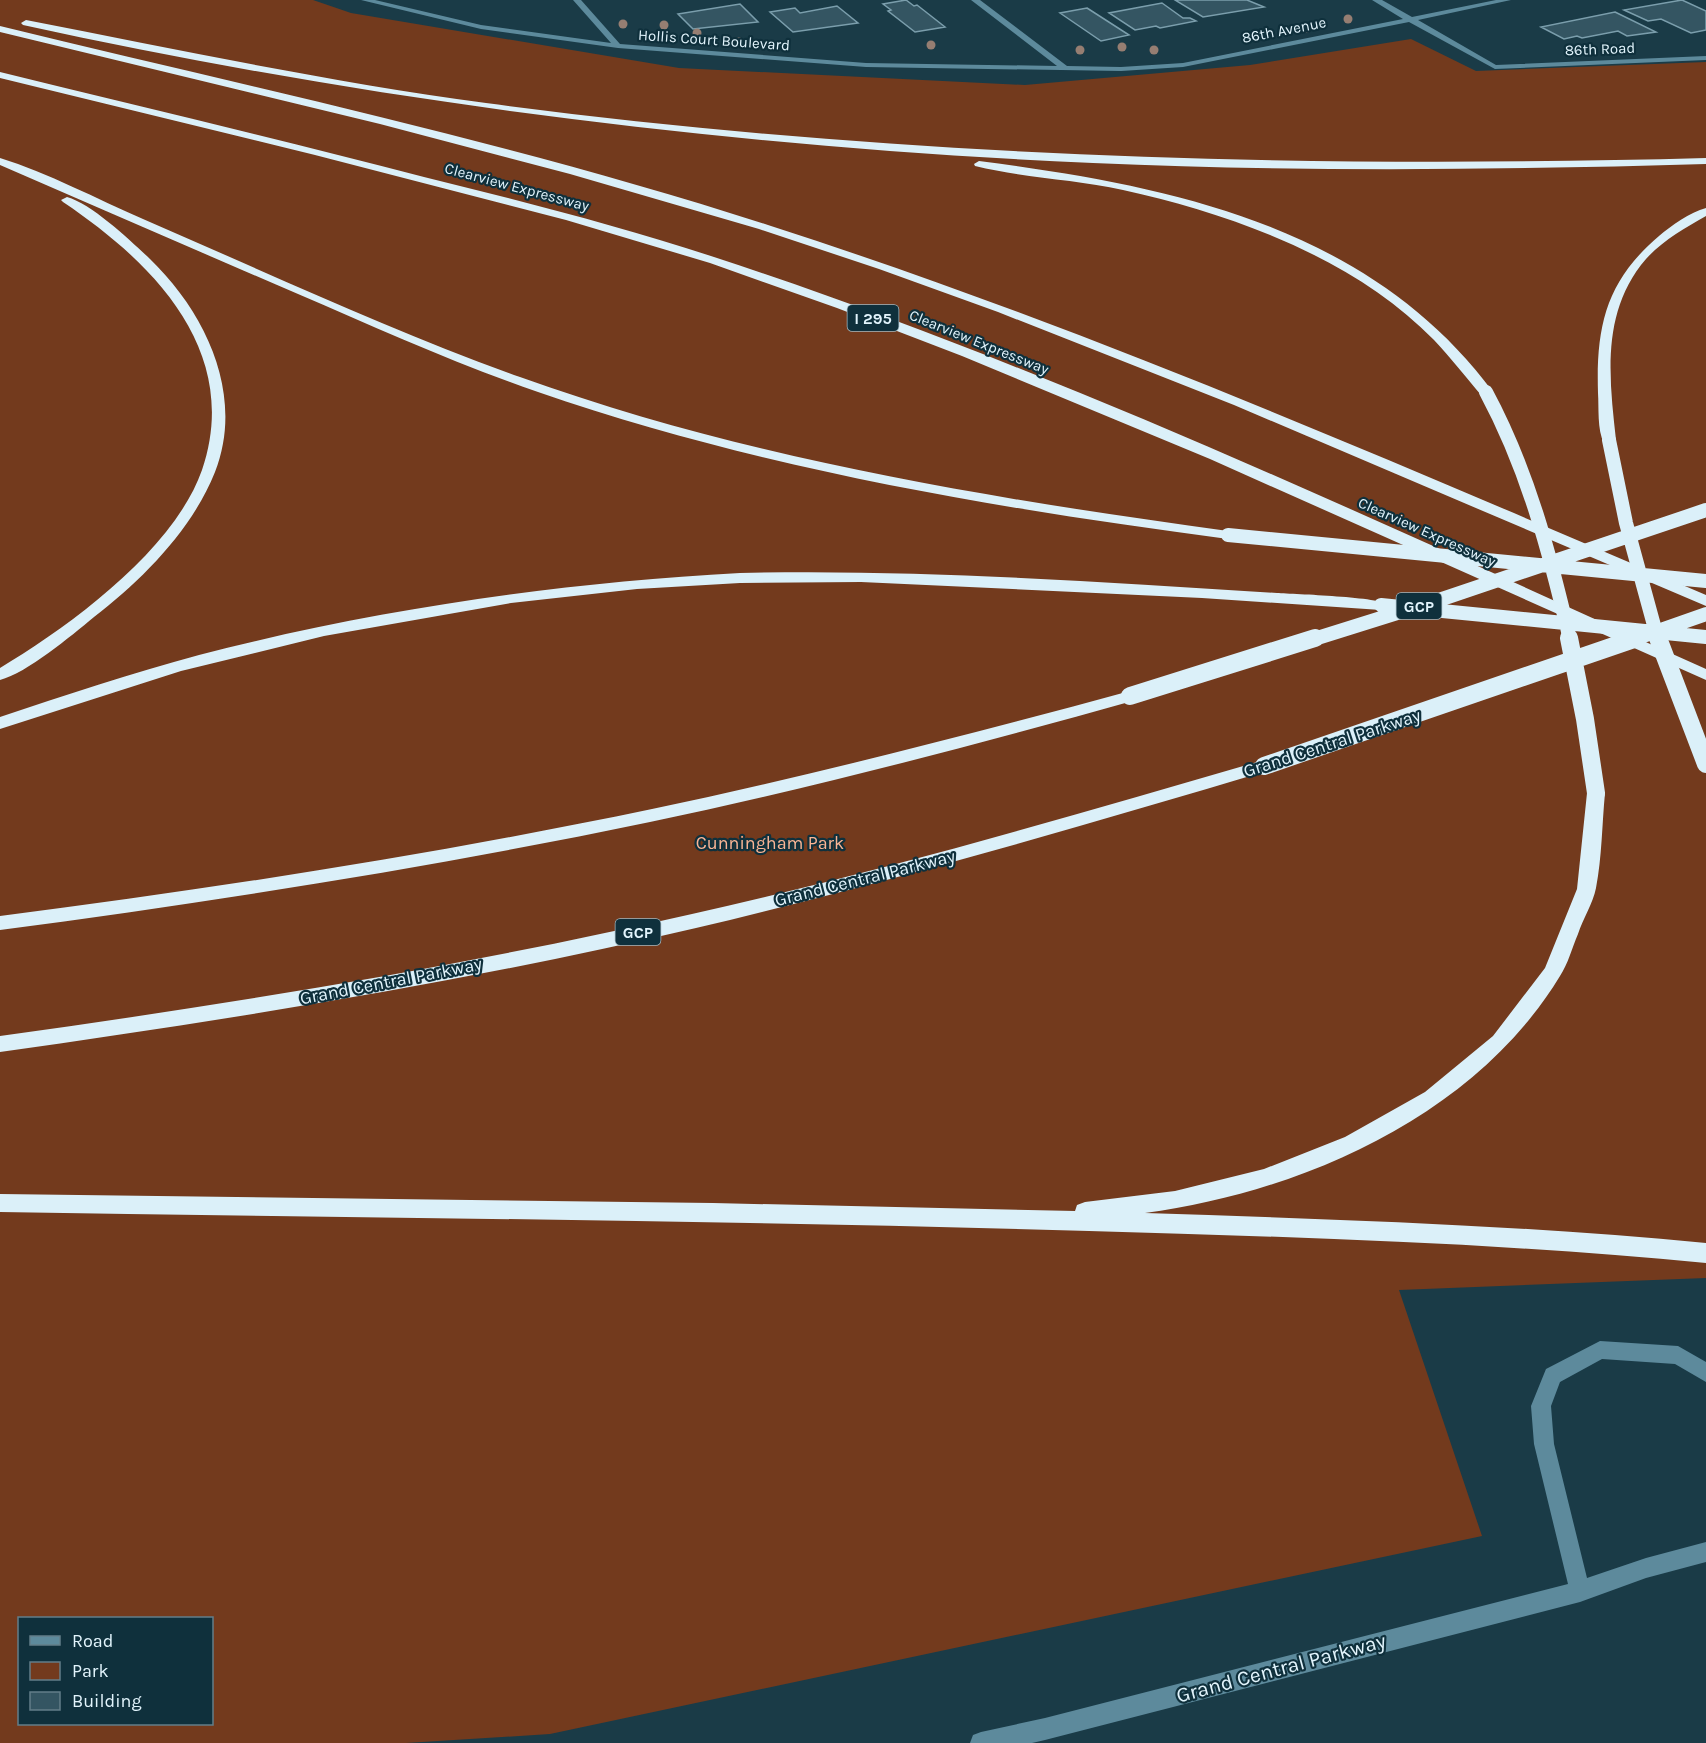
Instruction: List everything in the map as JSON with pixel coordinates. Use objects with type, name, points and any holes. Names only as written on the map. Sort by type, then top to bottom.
[{"type":"highway","points":[[0,18],[287,74],[422,97],[1095,179],[1179,198],[1223,212],[1309,248],[1378,287],[1426,324],[1467,366],[1486,392],[1521,462],[1548,552],[1589,735],[1598,830],[1592,874],[1581,914],[1566,953],[1540,995],[1471,1069],[1427,1103],[1372,1134],[1312,1162],[1242,1185],[1171,1200],[1090,1212],[1005,1218]]},
{"type":"highway","name":"Clearview Expressway","points":[[0,29],[554,167],[762,227],[868,262],[1008,313],[1250,408],[1706,601]]},
{"type":"highway","name":"Clearview Expressway","points":[[0,75],[489,196],[711,260],[976,358],[1207,454],[1706,675]]},
{"type":"highway","points":[[756,137],[1083,159],[1295,166],[1484,167],[1706,161]]},
{"type":"highway","points":[[0,162],[471,364],[618,415],[786,459],[997,502],[1228,535],[1706,581]]},
{"type":"highway","points":[[0,162],[103,223],[127,242],[164,279],[188,314],[205,349],[218,390],[220,413],[218,437],[203,484],[187,511],[167,537],[120,588],[89,616],[55,641],[0,675]]},
{"type":"highway","points":[[1706,211],[1673,231],[1648,252],[1627,275],[1613,302],[1604,331],[1602,359],[1609,440],[1615,477],[1641,584],[1658,639],[1706,764]]},
{"type":"highway","name":"GCP","points":[[0,923],[234,891],[399,863],[587,828],[867,766],[1130,696],[1445,598],[1706,510]]},
{"type":"highway","points":[[0,723],[178,667],[280,641],[461,606],[628,585],[703,579],[854,578],[1252,594],[1706,637]]},
{"type":"highway","name":"Grand Central Parkway","points":[[0,1044],[226,1011],[408,979],[588,943],[918,866],[1264,766],[1440,708],[1706,614]]},
{"type":"highway","points":[[0,1203],[1005,1218],[1461,1233],[1608,1243],[1706,1253]]},
{"type":"street","name":"Hollis Court Boulevard","points":[[365,0],[481,27],[618,46],[866,65],[1065,68]]},
{"type":"street","points":[[577,0],[618,46]]},
{"type":"street","points":[[975,0],[1034,42],[1065,68]]},
{"type":"street","points":[[1376,0],[1407,19]]},
{"type":"street","name":"86th Avenue","points":[[1065,68],[1122,69],[1183,65],[1507,0]]},
{"type":"street","name":"86th Road","points":[[1407,19],[1495,67],[1706,58]]},
{"type":"street","points":[[1580,1591],[1544,1444],[1541,1406],[1553,1376],[1600,1350],[1678,1356],[1706,1372]]},
{"type":"street","name":"Grand Central Parkway","points":[[981,1743],[1045,1730],[1580,1591],[1646,1568],[1706,1552]]},
{"type":"green space","name":"Cunningham Park","points":[[0,0],[313,0],[351,13],[679,68],[1025,85],[1250,65],[1411,39],[1476,71],[1706,62],[1706,1278],[1399,1290],[1482,1536],[550,1734],[406,1743],[0,1743]]},
{"type":"building","points":[[906,0],[914,6],[917,5],[945,27],[915,32],[888,11],[891,10],[883,4]]},
{"type":"building","points":[[1175,0],[1247,0],[1264,7],[1203,17]]},
{"type":"building","points":[[1682,0],[1706,11],[1706,30],[1691,33],[1661,19],[1648,21],[1624,10]]},
{"type":"building","points":[[1162,3],[1183,18],[1196,21],[1135,30],[1109,13]]},
{"type":"building","points":[[740,4],[758,22],[693,29],[678,14]]},
{"type":"building","points":[[837,6],[858,23],[793,32],[770,12],[795,8],[800,13]]},
{"type":"building","points":[[1087,8],[1129,35],[1101,41],[1060,13]]},
{"type":"building","points":[[1615,12],[1656,32],[1627,36],[1618,31],[1564,39],[1541,27]]}]
